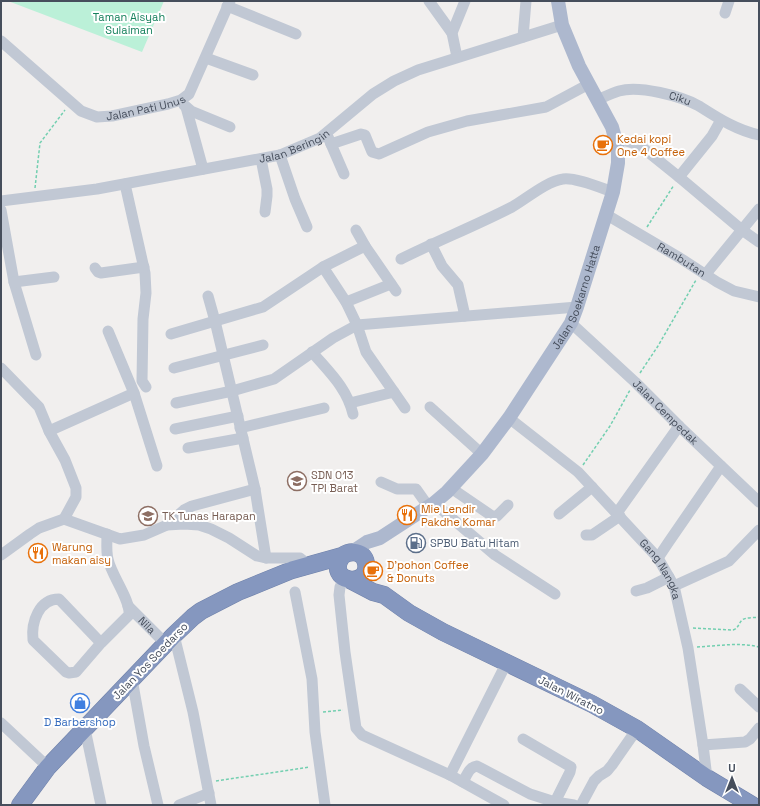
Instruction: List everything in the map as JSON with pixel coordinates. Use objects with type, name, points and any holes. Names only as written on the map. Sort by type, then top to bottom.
[{"type":"highway","name":"Jalan Yos Soedarso","points":[[20,805],[48,767],[170,639],[193,617],[238,592],[310,565],[356,559]]},
{"type":"highway","points":[[310,565],[345,578],[358,579],[364,574],[356,559],[339,560],[339,572],[345,578]]},
{"type":"highway","name":"Jalan Wiratno","points":[[356,559],[379,583],[384,595]]},
{"type":"highway","name":"Jalan Wiratno","points":[[345,578],[373,592],[384,595],[409,613],[443,632],[592,704],[637,729],[707,778],[748,804]]},
{"type":"main road","name":"Jalan Soekarno Hatta","points":[[356,559],[367,542],[380,538],[431,504],[451,488],[482,454],[509,418],[571,323],[606,216],[613,192],[618,163],[612,127],[589,84],[562,25],[558,1]]},
{"type":"street","points":[[429,1],[452,33],[457,57]]},
{"type":"street","points":[[452,33],[465,1]]},
{"type":"street","points":[[523,37],[526,1]]},
{"type":"street","points":[[725,13],[729,1]]},
{"type":"street","points":[[228,4],[296,34]]},
{"type":"street","name":"Jalan Pati Unus","points":[[1,41],[81,111],[97,117],[112,116],[183,104],[190,94],[228,4]]},
{"type":"street","name":"Jalan Beringin","points":[[1,200],[90,190],[280,155],[320,138],[373,94],[394,81],[418,70],[457,57],[562,25]]},
{"type":"street","points":[[206,58],[253,75]]},
{"type":"street","points":[[331,144],[361,134],[365,135],[367,138],[372,152],[379,154],[428,132],[467,121],[546,107],[589,84]]},
{"type":"street","name":"Ciku","points":[[597,100],[619,91],[631,89],[648,90],[682,99],[698,106],[721,120],[748,132],[759,135]]},
{"type":"street","points":[[183,104],[195,113],[230,127]]},
{"type":"street","points":[[183,104],[203,169]]},
{"type":"street","points":[[679,177],[712,136],[721,120]]},
{"type":"street","points":[[326,133],[344,174]]},
{"type":"street","points":[[615,138],[633,143],[643,148],[742,230],[759,242]]},
{"type":"street","points":[[280,155],[295,199],[307,227]]},
{"type":"street","points":[[261,159],[268,196],[265,212]]},
{"type":"street","points":[[401,259],[512,206],[563,179],[573,180],[613,192]]},
{"type":"street","points":[[125,184],[144,268],[146,293],[143,319],[142,381],[146,387]]},
{"type":"street","points":[[703,273],[759,209]]},
{"type":"street","points":[[1,210],[14,282],[36,355]]},
{"type":"street","name":"Rambutan","points":[[606,216],[642,235],[703,273],[734,290],[758,295]]},
{"type":"street","points":[[346,302],[394,288],[364,246],[356,230]]},
{"type":"street","points":[[431,244],[442,266],[458,285],[465,316]]},
{"type":"street","points":[[171,334],[263,307],[323,267],[364,246]]},
{"type":"street","points":[[323,267],[346,302],[357,325],[366,352],[405,408]]},
{"type":"street","points":[[95,268],[101,273],[144,268]]},
{"type":"street","points":[[14,282],[54,277]]},
{"type":"street","points":[[208,296],[255,489],[266,558]]},
{"type":"street","points":[[176,404],[232,391],[274,379],[333,338],[357,325],[577,306]]},
{"type":"street","name":"Jalan Cempedak","points":[[571,323],[635,382],[678,426],[759,502]]},
{"type":"street","points":[[108,331],[134,392],[157,466]]},
{"type":"street","points":[[174,368],[223,354],[264,345]]},
{"type":"street","points":[[312,352],[340,384],[352,409],[394,392]]},
{"type":"street","points":[[1,368],[39,407],[49,431],[65,460],[76,488],[76,496],[64,519]]},
{"type":"street","points":[[49,431],[134,392]]},
{"type":"street","points":[[430,407],[482,454]]},
{"type":"street","points":[[188,448],[324,408]]},
{"type":"street","points":[[175,430],[238,416]]},
{"type":"street","name":"Gang Nangka","points":[[509,418],[578,472],[658,558],[672,582],[688,648],[704,745],[707,778]]},
{"type":"street","points":[[586,535],[592,535],[618,515],[678,426]]},
{"type":"street","points":[[658,558],[721,466]]},
{"type":"street","points":[[381,482],[397,489],[416,489],[431,504],[495,555],[555,594]]},
{"type":"street","points":[[559,514],[592,487]]},
{"type":"street","points":[[451,488],[492,516],[497,516],[508,506]]},
{"type":"street","points":[[1,555],[39,528],[64,519],[120,538],[131,538],[144,535],[167,525],[184,510],[192,506],[255,489]]},
{"type":"street","points":[[167,525],[199,525],[229,538],[257,556],[266,558],[300,558],[310,565]]},
{"type":"street","points":[[636,591],[672,582],[729,561],[759,530]]},
{"type":"street","name":"Nila","points":[[107,534],[108,559],[113,574],[128,606],[170,639]]},
{"type":"street","points":[[345,578],[340,587],[339,595],[352,709],[356,728],[362,735],[450,775],[504,805]]},
{"type":"street","points":[[295,592],[304,641],[310,662],[315,713],[315,732],[325,805]]},
{"type":"street","points":[[101,643],[59,599],[48,601],[41,608],[33,625],[33,640],[55,662],[69,673],[76,672],[101,643],[129,615],[128,606]]},
{"type":"street","points":[[170,639],[193,712],[211,805]]},
{"type":"street","points":[[450,775],[507,662]]},
{"type":"street","points":[[132,679],[144,746],[158,805]]},
{"type":"street","points":[[740,689],[759,707]]},
{"type":"street","points":[[1,724],[48,767]]},
{"type":"street","points":[[704,745],[744,742],[750,739],[759,728]]},
{"type":"street","points":[[85,729],[101,805]]},
{"type":"street","points":[[581,805],[594,781],[612,765],[637,729]]},
{"type":"street","points":[[523,739],[571,767],[555,802]]},
{"type":"street","points":[[463,782],[472,767],[477,766],[530,794],[555,802],[574,805]]},
{"type":"street","points":[[178,805],[208,788]]},
{"type":"path","points":[[106,1],[125,1]]},
{"type":"path","points":[[34,197],[40,143],[70,102]]},
{"type":"path","points":[[642,235],[679,177]]},
{"type":"path","points":[[578,472],[610,426],[635,382],[703,273]]},
{"type":"path","points":[[683,628],[733,630],[737,628],[742,620],[759,617]]},
{"type":"path","points":[[688,648],[734,645],[750,645],[759,647]]},
{"type":"path","points":[[315,713],[352,709]]},
{"type":"path","points":[[208,788],[319,765]]},
{"type":"green space","name":"Taman Aisyah Sulaiman","points":[[8,1],[164,1],[142,52]]},
{"type":"place","name":"Kedai kopi One 4 Coffee","points":[[603,145]]},
{"type":"place","name":"SDN 013 TPI Barat","points":[[297,481]]},
{"type":"place","name":"Mie Lendir Pakdhe Komar","points":[[407,515]]},
{"type":"place","name":"TK Tunas Harapan","points":[[148,516]]},
{"type":"place","name":"SPBU Batu Hitam","points":[[416,543]]},
{"type":"place","name":"Warung makan aisy","points":[[38,553]]},
{"type":"place","name":"D'pohon Coffee & Donuts","points":[[373,571]]},
{"type":"place","name":"D Barbershop","points":[[80,703]]}]
